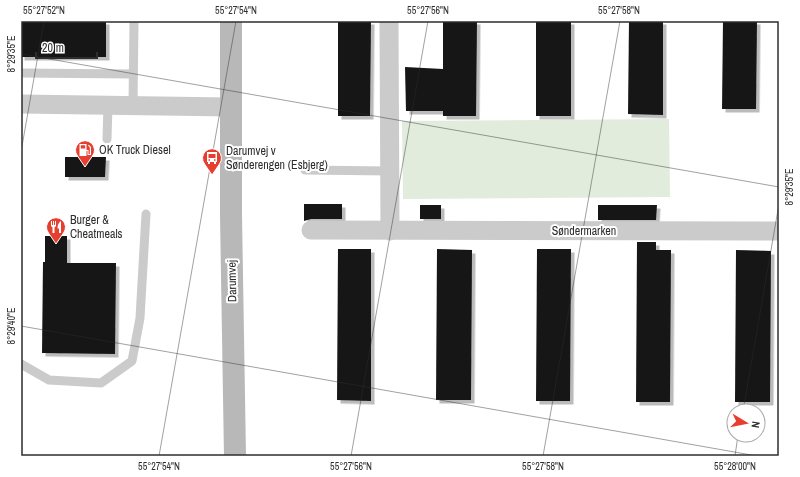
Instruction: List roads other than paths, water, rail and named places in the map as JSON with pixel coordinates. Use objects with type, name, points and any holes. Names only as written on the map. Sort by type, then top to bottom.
[{"type":"street","name":"Darumvej","points":[[231,21],[231,223],[235,456]]},
{"type":"street","points":[[389,21],[390,230]]},
{"type":"street","points":[[21,104],[230,107]]},
{"type":"street","name":"Søndermarken","points":[[310,230],[779,231]]},
{"type":"lane","points":[[133,106],[134,21]]},
{"type":"lane","points":[[21,73],[133,74]]},
{"type":"lane","points":[[107,139],[108,105]]},
{"type":"lane","points":[[305,170],[389,171]]},
{"type":"lane","points":[[21,364],[49,380],[101,383],[132,361],[140,318],[146,214]]},
{"type":"place","name":"OK Truck Diesel","points":[[85,167]]},
{"type":"place","name":"Darumvej v Sønderengen (Esbjerg)","points":[[212,175]]},
{"type":"place","name":"Burger & Cheatmeals","points":[[56,244]]}]
